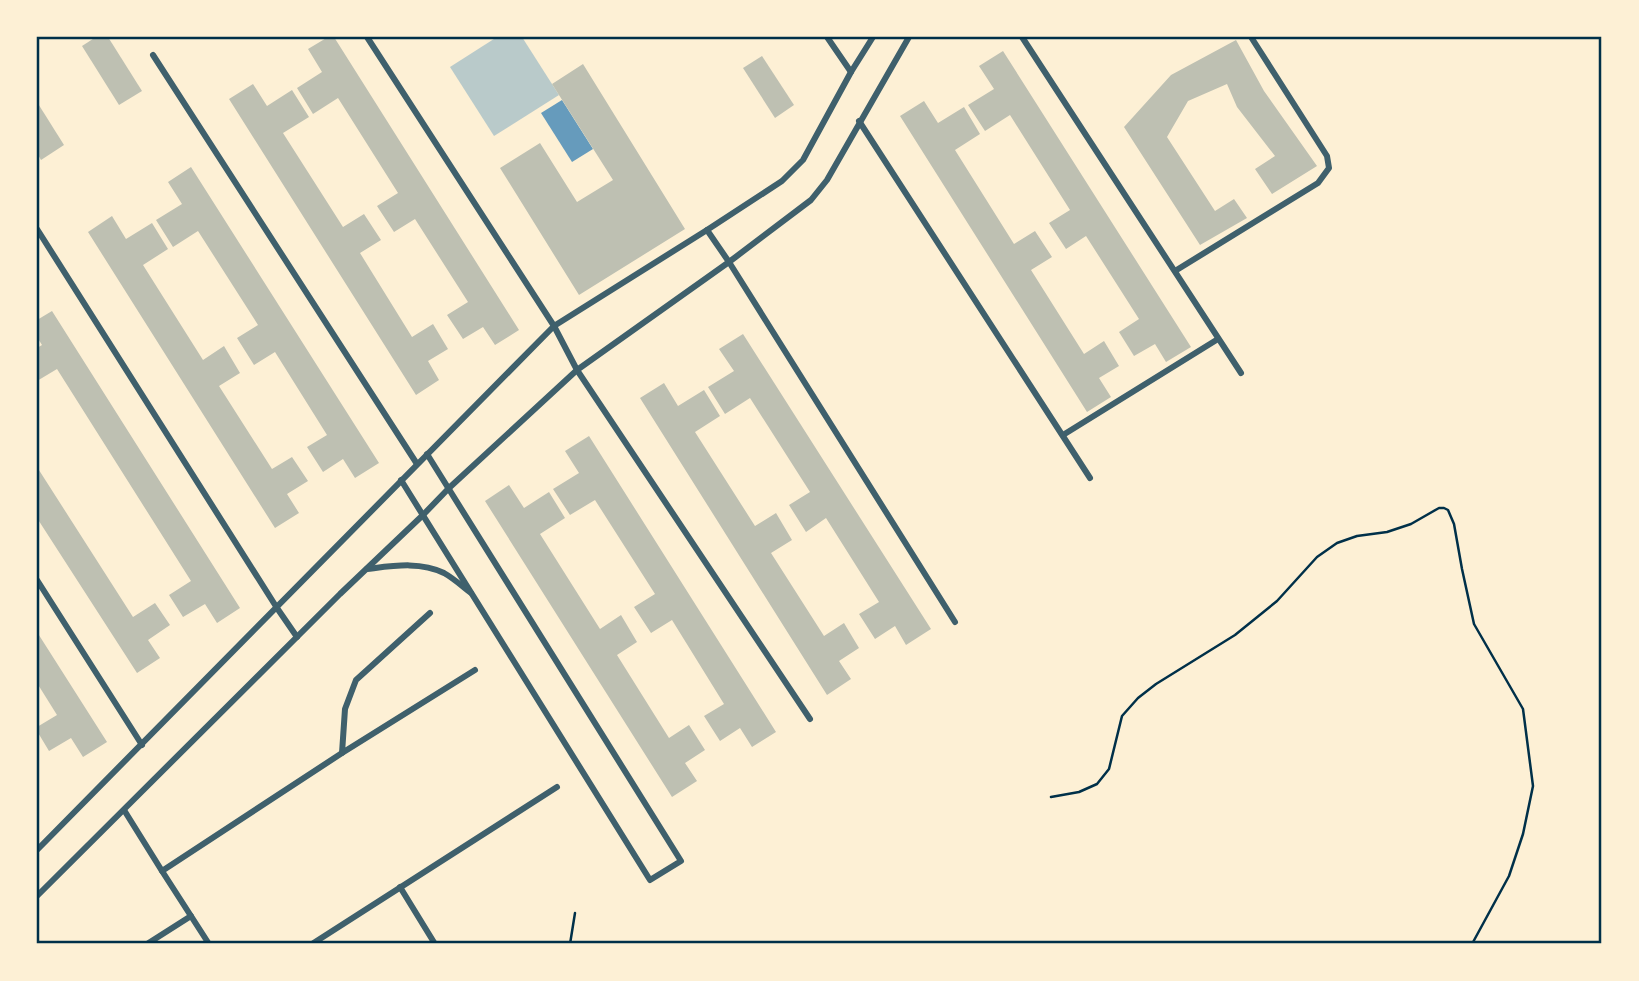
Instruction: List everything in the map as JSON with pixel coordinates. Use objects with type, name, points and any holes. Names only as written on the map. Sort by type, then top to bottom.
[{"type":"street","points":[[366,37],[554,326],[577,370],[810,719]]},
{"type":"street","points":[[827,37],[851,72]]},
{"type":"street","points":[[37,850],[554,326],[782,181],[803,160],[873,37]]},
{"type":"street","points":[[37,896],[449,488],[577,370],[811,200],[827,180],[909,37]]},
{"type":"street","points":[[1022,37],[1241,373]]},
{"type":"street","points":[[1175,271],[1318,183],[1329,168],[1327,156],[1251,37]]},
{"type":"street","points":[[153,55],[417,464]]},
{"type":"street","points":[[859,121],[1090,478]]},
{"type":"street","points":[[37,229],[276,608],[297,637]]},
{"type":"street","points":[[707,230],[955,622]]},
{"type":"street","points":[[1063,435],[1218,339]]},
{"type":"street","points":[[401,480],[650,880],[681,861],[427,454]]},
{"type":"street","points":[[367,569],[404,565],[422,567],[443,573],[475,596]]},
{"type":"street","points":[[37,580],[142,745]]},
{"type":"street","points":[[342,753],[345,709],[356,680],[430,613]]},
{"type":"street","points":[[162,871],[475,670]]},
{"type":"street","points":[[312,944],[557,787]]},
{"type":"street","points":[[124,810],[209,944]]},
{"type":"street","points":[[400,887],[435,944]]},
{"type":"street","points":[[147,944],[191,916]]},
{"type":"path","points":[[1051,797],[1079,792],[1097,784],[1109,769],[1122,716],[1138,698],[1235,635],[1276,601],[1317,557],[1337,543],[1357,536],[1387,532],[1444,508],[1448,510],[1454,524],[1474,624],[1523,709],[1533,786],[1523,834],[1509,877],[1472,944]]},
{"type":"path","points":[[570,944],[575,913]]},
{"type":"shaded area","points":[[497,37],[522,37],[559,95],[494,136],[450,67]]},
{"type":"water","points":[[562,100],[593,149],[572,162],[541,113]]},
{"type":"building","points":[[96,37],[108,37],[142,91],[119,105],[82,46]]},
{"type":"building","points":[[328,37],[334,37],[519,330],[495,345],[483,327],[463,339],[447,315],[468,302],[415,219],[394,232],[377,206],[398,193],[338,98],[313,114],[297,88],[322,72],[308,49]]},
{"type":"building","points":[[1236,40],[1264,91],[1317,166],[1272,194],[1255,169],[1275,156],[1237,107],[1227,84],[1188,101],[1167,137],[1215,211],[1234,199],[1247,218],[1200,245],[1124,127],[1171,75]]},
{"type":"building","points":[[1003,51],[1191,347],[1166,362],[1155,344],[1134,356],[1119,332],[1139,319],[1086,236],[1066,249],[1049,223],[1070,210],[1010,115],[985,131],[968,105],[994,89],[979,66]]},
{"type":"building","points":[[762,56],[794,105],[775,118],[743,68]]},
{"type":"building","points":[[583,64],[685,229],[579,295],[500,168],[540,143],[577,202],[613,180],[552,84]]},
{"type":"building","points":[[253,84],[267,106],[292,90],[309,117],[283,133],[343,227],[364,214],[381,240],[360,253],[412,337],[433,324],[448,349],[428,361],[439,380],[416,395],[229,99]]},
{"type":"building","points":[[924,101],[938,123],[964,107],[980,134],[955,150],[1014,244],[1035,231],[1052,257],[1031,270],[1084,354],[1104,341],[1119,366],[1099,378],[1111,397],[1087,412],[900,116]]},
{"type":"building","points":[[37,102],[64,145],[41,160],[37,153]]},
{"type":"building","points":[[191,167],[379,463],[355,478],[343,459],[323,472],[307,447],[327,435],[275,352],[254,365],[237,338],[258,325],[198,231],[173,247],[156,220],[182,204],[168,182]]},
{"type":"building","points":[[112,216],[126,239],[152,223],[168,249],[143,265],[203,360],[224,346],[240,373],[219,386],[272,469],[292,457],[308,481],[287,494],[299,513],[275,528],[88,232]]},
{"type":"building","points":[[52,311],[240,608],[217,623],[205,604],[183,617],[169,595],[191,581],[57,369],[37,381],[37,348],[42,345],[37,337],[37,320]]},
{"type":"building","points":[[743,334],[931,629],[906,645],[895,626],[875,639],[859,614],[879,602],[826,518],[806,532],[789,505],[810,492],[750,398],[725,414],[708,387],[734,371],[719,349]]},
{"type":"building","points":[[664,383],[678,406],[704,390],[720,416],[695,432],[755,526],[776,513],[792,540],[771,553],[824,636],[844,623],[859,648],[839,661],[851,679],[827,695],[640,398]]},
{"type":"building","points":[[589,436],[776,732],[752,747],[740,728],[720,741],[704,716],[724,704],[672,620],[651,633],[634,607],[655,594],[595,500],[570,515],[553,489],[579,473],[565,451]]},
{"type":"building","points":[[37,467],[133,617],[155,603],[170,625],[148,640],[160,658],[137,673],[37,518]]},
{"type":"building","points":[[509,485],[524,508],[549,492],[565,518],[540,534],[600,629],[621,615],[637,642],[617,655],[669,738],[689,725],[705,750],[685,763],[697,781],[672,797],[485,501]]},
{"type":"building","points":[[37,632],[107,742],[83,757],[71,738],[49,751],[37,731],[37,727],[57,715],[37,683]]}]
